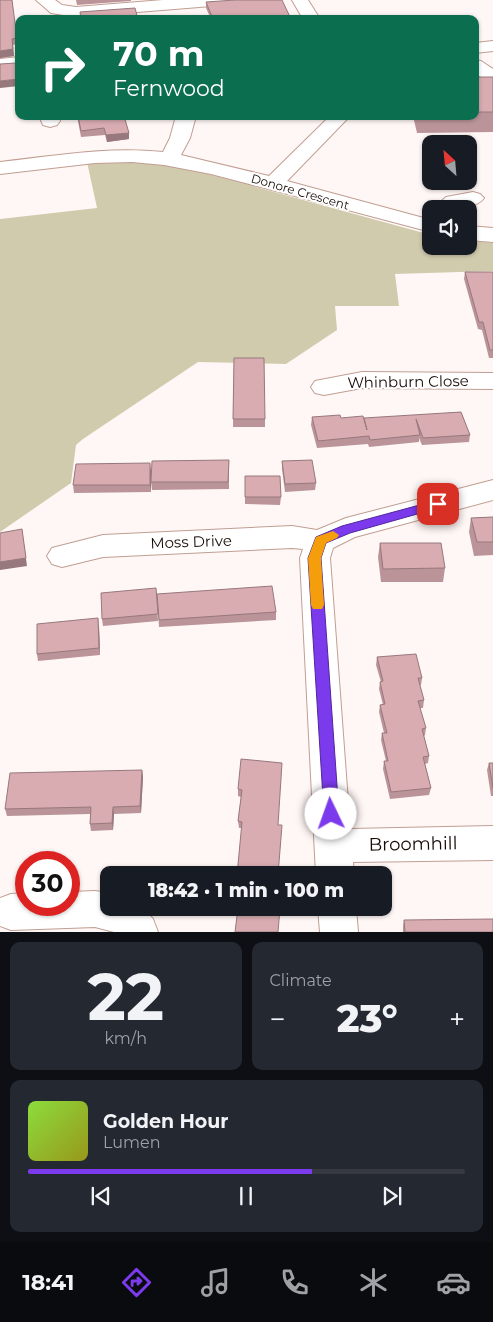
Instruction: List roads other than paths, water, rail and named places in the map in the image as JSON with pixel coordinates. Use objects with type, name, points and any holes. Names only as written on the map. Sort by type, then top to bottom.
[{"type":"street","points":[[44,0],[54,8],[73,12],[167,12],[224,0]]},
{"type":"street","points":[[300,0],[309,15]]},
{"type":"street","points":[[479,48],[493,46]]},
{"type":"street","points":[[0,64],[15,62]]},
{"type":"street","points":[[479,68],[493,80],[479,87]]},
{"type":"street","points":[[169,159],[180,138],[185,120]]},
{"type":"street","points":[[273,184],[337,120]]},
{"type":"street","name":"Donore Crescent","points":[[0,168],[113,157],[169,159],[211,167],[379,214],[422,224]]},
{"type":"street","points":[[465,200],[473,198]]},
{"type":"street","points":[[477,234],[493,235]]},
{"type":"street","name":"Whinburn Close","points":[[324,386],[362,380],[493,381]]},
{"type":"street","points":[[320,540],[346,529],[493,490]]},
{"type":"street","name":"Moss Drive","points":[[62,556],[102,546],[292,537],[320,540]]},
{"type":"street","name":"Broomhill","points":[[320,540],[315,558],[334,860],[493,843]]},
{"type":"street","points":[[11,912],[96,908],[128,918],[139,932]]},
{"type":"street","points":[[338,916],[339,932]]}]
